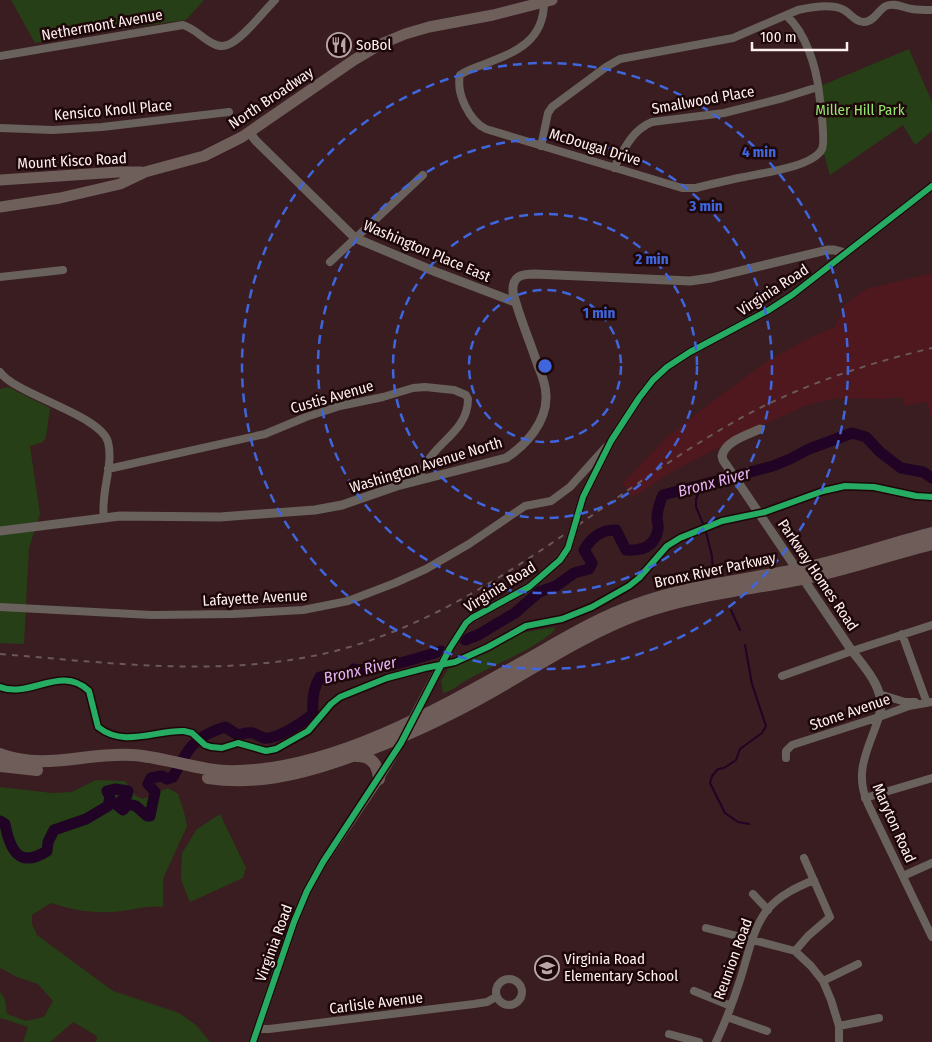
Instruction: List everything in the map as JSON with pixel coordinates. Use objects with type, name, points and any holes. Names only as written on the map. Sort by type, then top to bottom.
[{"type":"highway","name":"Bronx River Parkway","points":[[0,754],[16,759],[39,762],[119,755],[148,757],[169,765],[230,781],[260,780],[300,772],[353,756],[406,735],[467,706],[598,632],[635,616],[690,600],[800,574],[846,558],[932,533]]},
{"type":"highway","name":"Bronx River Parkway","points":[[190,770],[228,772],[280,766],[341,749],[411,722],[461,697],[582,628],[624,609],[680,591],[859,565],[932,544]]},
{"type":"highway","points":[[353,756],[364,756],[372,760],[376,765],[379,779]]},
{"type":"highway","name":"Bronx River Parkway","points":[[0,766],[47,769],[122,762],[169,765]]},
{"type":"main road","name":"North Broadway","points":[[0,207],[60,198],[120,184],[145,172],[204,156],[232,143],[354,60],[395,38],[429,28],[548,1]]},
{"type":"main road","name":"Mount Kisco Road","points":[[0,180],[145,172]]},
{"type":"street","name":"Nethermont Avenue","points":[[0,56],[183,25],[188,26],[213,44],[223,46],[237,39],[275,0]]},
{"type":"street","name":"McDougal Drive","points":[[548,1],[539,26],[527,43],[509,55],[471,69],[462,73],[459,77],[462,97],[472,119],[486,129],[682,188],[696,188],[800,164],[816,156],[822,149],[823,134],[818,87]]},
{"type":"street","points":[[541,146],[548,114],[552,108],[606,67],[620,59],[733,38],[806,9],[833,7],[846,11],[856,20],[866,22],[892,2],[912,10],[932,10]]},
{"type":"street","points":[[787,16],[802,36],[812,62],[818,87]]},
{"type":"street","name":"Smallwood Place","points":[[614,168],[634,134],[644,125],[652,122],[724,113],[818,87]]},
{"type":"street","name":"Kensico Knoll Place","points":[[0,128],[52,130],[102,127],[229,112]]},
{"type":"street","name":"Washington Place East","points":[[249,132],[355,238],[515,302]]},
{"type":"street","points":[[330,262],[423,175]]},
{"type":"street","name":"Virginia Road","points":[[253,1042],[305,895],[323,862],[406,735],[450,648],[466,623],[472,618],[529,587],[560,560],[568,548],[583,497],[611,442],[652,380],[667,367],[690,352],[769,310],[792,295],[932,186]]},
{"type":"street","name":"Washington Avenue North","points":[[0,531],[141,515],[182,518],[220,517],[315,510],[342,505],[419,480],[506,458],[526,442],[540,420],[546,403],[546,391],[515,302],[513,282],[519,276],[525,274],[690,281],[711,278],[827,250],[846,253]]},
{"type":"street","points":[[0,276],[63,270]]},
{"type":"street","points":[[0,372],[9,381],[77,415],[103,433],[107,438],[109,448],[103,508],[104,518]]},
{"type":"street","name":"Custis Avenue","points":[[108,469],[201,450],[265,434],[313,414],[413,388],[436,387],[454,390],[466,395],[468,408],[463,420],[425,464],[419,480]]},
{"type":"street","name":"Parkway Homes Road","points":[[760,429],[734,441],[723,451],[723,460],[852,651],[871,675],[879,694]]},
{"type":"street","name":"Lafayette Avenue","points":[[0,607],[152,615],[233,614],[303,610],[348,601],[426,569],[469,544],[525,506],[551,501],[570,487],[611,442]]},
{"type":"street","points":[[782,676],[932,625]]},
{"type":"street","points":[[879,718],[881,711],[879,694],[905,702],[930,703],[902,634]]},
{"type":"street","name":"Stone Avenue","points":[[786,758],[786,751],[792,745],[879,718],[909,706],[930,703]]},
{"type":"street","name":"Maryton Road","points":[[879,718],[867,745],[863,762],[862,784],[865,798],[932,937]]},
{"type":"street","points":[[865,798],[932,778]]},
{"type":"street","points":[[795,951],[808,936],[830,917],[804,858]]},
{"type":"street","points":[[903,876],[932,864]]},
{"type":"street","name":"Reunion Road","points":[[716,1042],[727,1017],[759,924],[778,899],[814,880]]},
{"type":"street","points":[[753,894],[768,910]]},
{"type":"street","points":[[706,928],[795,951],[811,966],[823,982],[839,1026],[839,1042]]},
{"type":"street","points":[[823,982],[858,964]]},
{"type":"street","points":[[694,991],[731,1006]]},
{"type":"street","name":"Carlisle Avenue","points":[[257,1029],[474,1004],[487,1002],[496,997]]},
{"type":"street","points":[[727,1017],[768,1031]]},
{"type":"street","points":[[839,1026],[879,1018]]},
{"type":"street","points":[[669,1034],[699,1042]]},
{"type":"shaded area","points":[[932,273],[932,423],[927,402],[905,406],[902,397],[830,399],[805,406],[767,423],[675,470],[633,497],[623,483],[666,438],[766,362],[807,339],[835,327],[844,305],[866,289]]},
{"type":"green space","points":[[11,0],[204,0],[186,20],[35,43]]},
{"type":"green space","name":"Miller Hill Park","points":[[909,49],[932,102],[932,131],[915,145],[903,125],[830,175],[822,147],[818,87]]},
{"type":"green space","points":[[8,387],[50,408],[46,437],[43,442],[30,446],[40,514],[29,548],[24,644],[0,643],[0,389]]},
{"type":"green space","points":[[554,627],[555,630],[534,645],[443,693],[441,681],[448,669],[489,652],[516,634]]},
{"type":"green space","points":[[96,780],[125,781],[136,796],[143,799],[168,788],[178,794],[187,826],[163,879],[163,907],[96,912],[51,903],[32,915],[32,924],[37,935],[113,991],[179,1013],[196,1025],[210,1042],[96,1042],[97,1036],[73,1022],[50,1042],[23,1042],[28,1027],[0,1019],[0,992],[5,999],[7,1014],[26,1021],[44,1017],[53,1001],[38,984],[17,977],[0,968],[0,787],[52,793],[72,792]]},
{"type":"green space","points":[[220,814],[246,868],[243,878],[190,902],[181,880],[182,853],[197,829]]},
{"type":"waterway","name":"Bronx River","points":[[465,640],[478,635],[515,613],[539,592],[556,586],[574,573],[589,569],[592,563],[584,550],[594,538],[602,533],[616,530],[626,550],[637,550],[647,547],[654,540],[658,529],[657,518],[663,495],[773,466],[809,449],[852,433],[866,437],[880,452],[901,468],[923,472],[932,478]]},
{"type":"waterway","points":[[702,485],[696,499],[696,507],[704,526]]},
{"type":"waterway","points":[[706,532],[712,556],[713,577]]},
{"type":"waterway","points":[[731,610],[740,630]]},
{"type":"waterway","points":[[745,645],[752,684],[766,726],[762,733],[740,749],[736,760],[724,768],[718,769],[712,776],[710,783],[725,813],[738,822],[749,824]]},
{"type":"waterway","name":"Bronx River","points":[[0,821],[5,824],[13,849],[17,854],[29,858],[47,851],[48,842],[54,830],[86,819],[108,806],[110,797],[107,791],[115,789],[128,791],[127,795],[117,805],[123,810],[128,804],[136,806],[147,816],[150,816],[155,792],[148,784],[151,778],[162,776],[167,779],[173,777],[187,752],[206,735],[225,727],[238,735],[254,733],[264,738],[276,736],[297,726],[313,714],[314,695],[320,677],[347,675],[354,669],[362,670],[384,667],[441,651]]},
{"type":"railway","points":[[0,654],[128,664],[213,666],[297,659],[339,650],[392,632],[442,610],[490,583],[536,554],[673,459],[720,430],[770,403],[849,371],[932,348]]},
{"type":"cycle path","points":[[253,1042],[294,922],[307,891],[323,862],[401,743],[450,648],[466,623],[472,618],[529,587],[560,560],[568,548],[583,497],[611,441],[653,380],[667,367],[690,352],[769,310],[792,295],[932,186]]},
{"type":"cycle path","points":[[0,687],[11,690],[23,689],[56,681],[68,681],[78,684],[89,691],[98,727],[118,736],[129,737],[184,731],[192,733],[205,745],[211,747],[222,748],[238,743],[266,751],[276,749],[308,731],[331,704],[340,697],[387,678],[455,662],[488,647],[526,626],[562,619],[592,607],[629,586],[639,578],[667,546],[680,538],[722,521],[765,512],[823,491],[845,486],[874,487],[916,496],[932,497]]},
{"type":"place","name":"SoBol","points":[[339,45]]},
{"type":"place","name":"Virginia Road Elementary School","points":[[547,968]]}]
